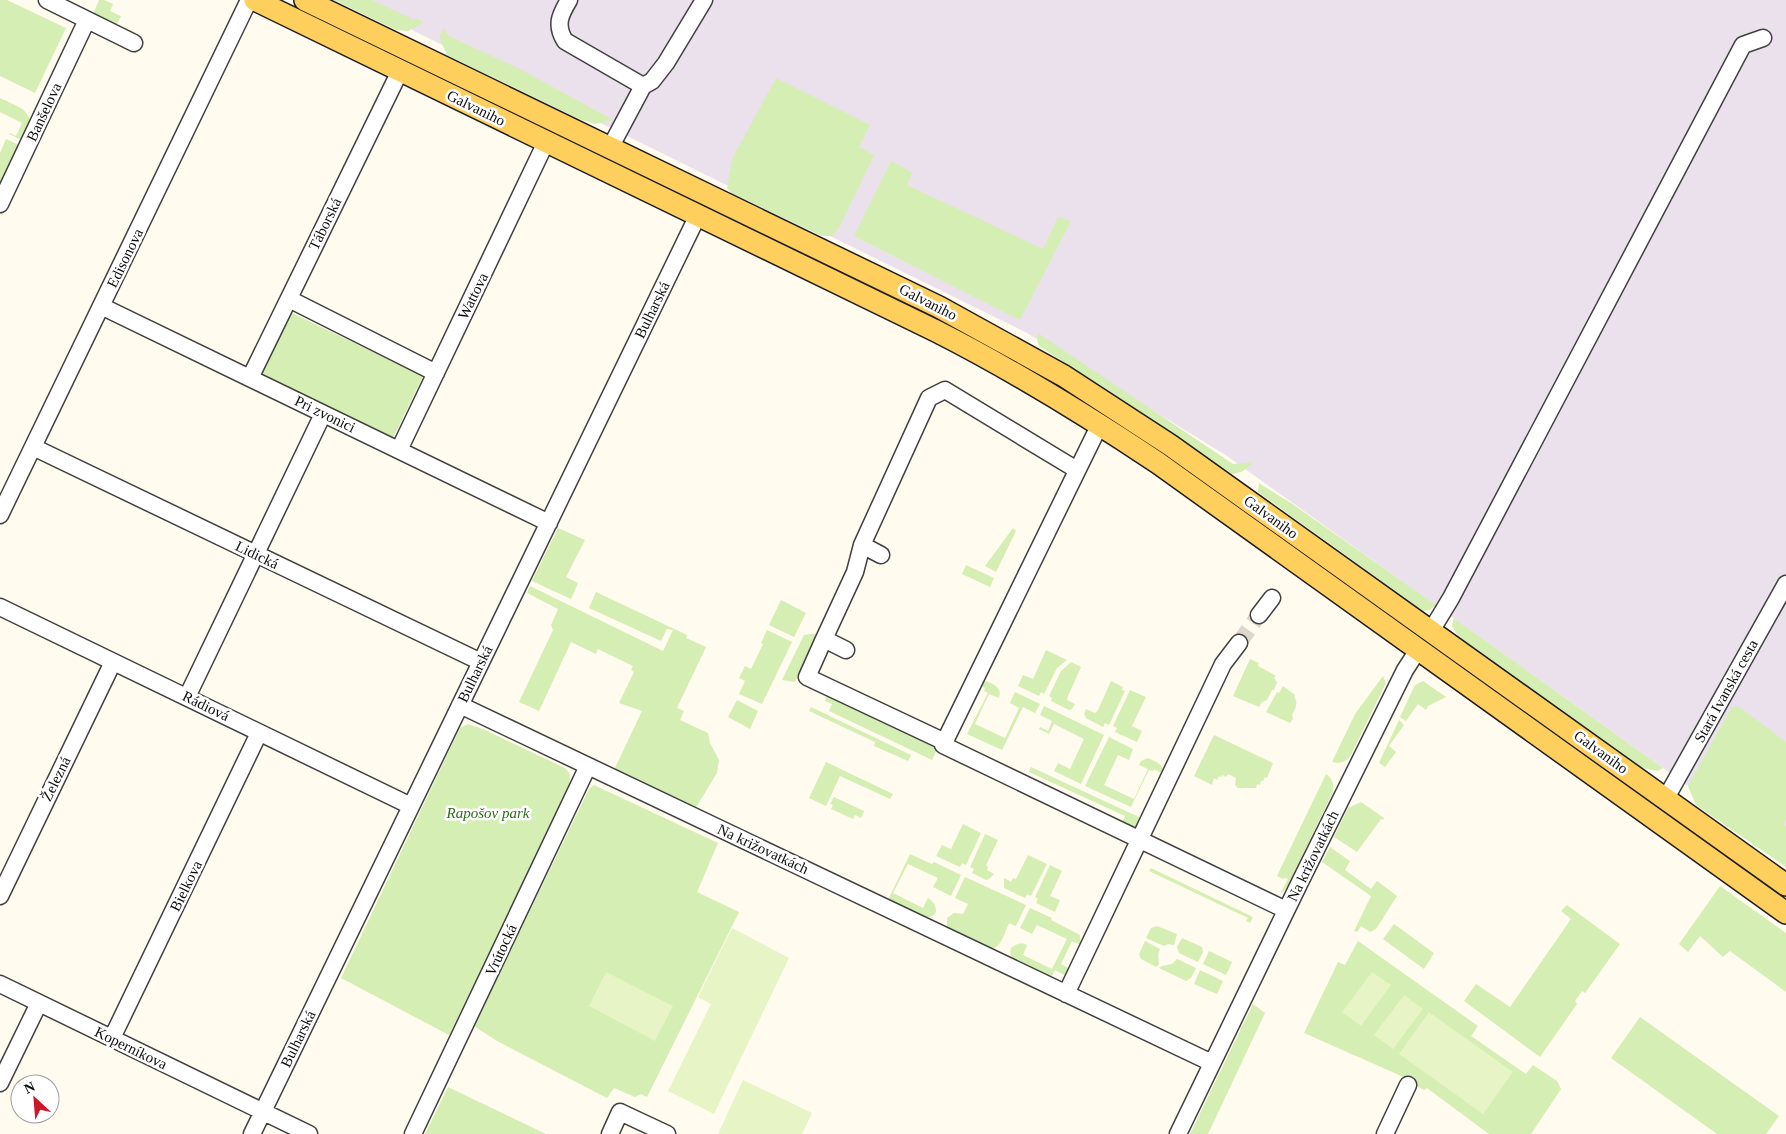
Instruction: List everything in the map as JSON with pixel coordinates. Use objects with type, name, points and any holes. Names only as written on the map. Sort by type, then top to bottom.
[{"type":"main road","name":"Galvaniho","points":[[255,0],[976,351],[1051,394],[1166,468],[1786,913]]},
{"type":"main road","name":"Galvaniho","points":[[305,0],[939,308],[1020,350],[1064,376],[1170,445],[1786,885]]},
{"type":"main road","points":[[698,215],[723,202]]},
{"type":"main road","points":[[1418,650],[1431,631]]},
{"type":"main road","points":[[1654,819],[1666,798]]},
{"type":"street","points":[[47,0],[134,43]]},
{"type":"street","name":"Edisonova","points":[[0,515],[249,0]]},
{"type":"street","points":[[569,0],[560,15],[558,25],[565,41],[643,86]]},
{"type":"street","points":[[610,148],[643,86],[652,82],[666,63],[704,0]]},
{"type":"street","name":"Banšelova","points":[[0,204],[87,20]]},
{"type":"street","points":[[1431,631],[1442,615],[1742,45],[1763,38]]},
{"type":"street","name":"Táborská","points":[[250,378],[400,71]]},
{"type":"street","name":"Wattova","points":[[399,450],[546,142]]},
{"type":"street","name":"Bulharská","points":[[252,1134],[698,215]]},
{"type":"street","points":[[289,299],[436,373]]},
{"type":"street","name":"Pri zvonici","points":[[101,306],[549,523]]},
{"type":"street","points":[[1077,470],[945,390],[929,398],[862,546],[855,572],[807,677],[1286,910]]},
{"type":"street","points":[[187,698],[324,414]]},
{"type":"street","points":[[944,744],[1100,424]]},
{"type":"street","name":"Lidická","points":[[33,447],[481,662]]},
{"type":"street","points":[[862,546],[881,554]]},
{"type":"street","name":"Stará Ivanská cesta","points":[[1666,798],[1786,584]]},
{"type":"street","points":[[1259,615],[1272,598]]},
{"type":"street","name":"Rádiová","points":[[0,607],[411,806]]},
{"type":"street","points":[[824,639],[846,650]]},
{"type":"street","points":[[1066,994],[1223,664],[1239,643]]},
{"type":"street","name":"Na križovatkách","points":[[1178,1134],[1405,670],[1418,650]]},
{"type":"street","name":"Železná","points":[[0,896],[114,662]]},
{"type":"street","name":"Na križovatkách","points":[[460,705],[1212,1063]]},
{"type":"street","name":"Bielkova","points":[[112,1038],[259,732]]},
{"type":"street","name":"Vrútocká","points":[[413,1134],[588,766]]},
{"type":"street","name":"Koperníkova","points":[[0,984],[309,1134]]},
{"type":"street","points":[[0,1084],[39,1003]]},
{"type":"street","points":[[1385,1134],[1408,1085]]},
{"type":"street","points":[[610,1134],[620,1112],[667,1134]]},
{"type":"shaded area","points":[[351,0],[1786,0],[1786,856],[1227,456],[1027,333]]},
{"type":"green space","points":[[0,0],[7,0],[66,28],[35,93],[0,76]]},
{"type":"green space","points":[[99,0],[113,4],[110,11],[121,16],[116,26],[93,14]]},
{"type":"green space","points":[[334,0],[372,0],[414,20],[416,18],[424,22],[408,31],[396,30]]},
{"type":"green space","points":[[444,28],[449,36],[522,70],[613,120],[595,124],[579,119],[447,55],[439,37]]},
{"type":"green space","points":[[776,78],[870,125],[859,147],[874,155],[839,228],[832,236],[822,236],[731,193],[727,188],[732,159]]},
{"type":"green space","points":[[0,98],[22,109],[29,118],[30,124],[24,141],[9,134],[16,136],[22,123],[0,112]]},
{"type":"green space","points":[[6,139],[21,146],[2,185],[0,184],[0,153]]},
{"type":"green space","points":[[891,161],[912,172],[907,185],[1043,249],[1058,217],[1071,221],[1020,320],[854,236]]},
{"type":"green space","points":[[290,312],[423,376],[393,438],[261,374]]},
{"type":"green space","points":[[1038,333],[1233,464],[1253,462],[1244,471],[1232,474],[1039,346],[1037,340]]},
{"type":"green space","points":[[1259,483],[1291,503],[1436,605],[1430,610],[1423,611],[1258,492]]},
{"type":"green space","points":[[558,528],[585,540],[566,577],[578,583],[571,599],[532,581]]},
{"type":"green space","points":[[1013,528],[1016,531],[996,572],[985,566]]},
{"type":"green space","points":[[966,565],[994,578],[990,587],[962,574]]},
{"type":"green space","points":[[530,586],[663,651],[673,630],[667,629],[661,641],[589,608],[596,592],[687,635],[686,638],[706,647],[677,708],[684,711],[680,720],[708,733],[710,743],[719,760],[717,773],[695,809],[614,770],[642,711],[619,703],[634,672],[631,670],[633,666],[598,649],[596,654],[571,642],[539,711],[519,702],[553,630],[551,625],[558,609],[527,593]]},
{"type":"green space","points":[[781,600],[806,613],[794,637],[769,625]]},
{"type":"green space","points":[[1454,618],[1663,768],[1658,771],[1642,768],[1458,636],[1452,626]]},
{"type":"green space","points":[[767,630],[792,642],[762,704],[739,694],[745,681],[739,678],[745,666],[751,669],[763,644],[761,643]]},
{"type":"green space","points":[[819,633],[795,682],[782,680],[804,635]]},
{"type":"green space","points":[[1046,650],[1067,660],[1057,668],[1044,694],[1041,692],[1039,696],[1018,686],[1023,675],[1033,679]]},
{"type":"green space","points":[[1250,659],[1259,663],[1258,666],[1276,676],[1274,678],[1277,682],[1274,690],[1259,707],[1233,696]]},
{"type":"green space","points":[[1071,662],[1081,667],[1068,696],[1067,700],[1075,704],[1069,710],[1051,701],[1052,698],[1049,696],[1061,671]]},
{"type":"green space","points":[[1383,676],[1386,683],[1351,755],[1343,762],[1332,762],[1355,714]]},
{"type":"green space","points":[[981,680],[989,682],[998,688],[1000,694],[999,698],[989,694],[975,724],[1005,738],[1019,708],[1010,703],[1015,692],[1040,704],[1035,713],[1023,707],[1002,750],[967,734],[988,693],[984,691],[985,688],[976,684]]},
{"type":"green space","points":[[1111,681],[1123,687],[1122,690],[1125,691],[1109,725],[1105,723],[1103,727],[1086,718],[1084,714],[1086,709],[1095,713],[1098,710]]},
{"type":"green space","points":[[1423,681],[1446,697],[1428,706],[1426,710],[1418,704],[1406,721],[1400,717],[1415,685]]},
{"type":"green space","points":[[1283,686],[1295,695],[1296,706],[1290,723],[1266,712],[1277,692],[1279,693]]},
{"type":"green space","points":[[1130,690],[1146,697],[1132,726],[1142,731],[1137,742],[1115,732],[1117,728],[1113,726]]},
{"type":"green space","points":[[828,692],[939,745],[932,760],[829,711],[832,704],[825,701]]},
{"type":"green space","points":[[737,700],[758,711],[750,729],[728,717]]},
{"type":"green space","points":[[1044,706],[1104,735],[1081,784],[1054,771],[1058,763],[1070,769],[1084,739],[1054,724],[1049,734],[1039,729],[1040,727],[1048,731],[1052,721],[1040,715]]},
{"type":"green space","points":[[1738,706],[1786,742],[1786,820],[1783,824],[1786,826],[1786,867],[1696,805],[1688,786],[1731,708]]},
{"type":"green space","points":[[811,707],[911,755],[908,761],[874,746],[875,742],[809,711]]},
{"type":"green space","points":[[1399,720],[1404,725],[1389,746],[1396,752],[1385,767],[1379,763]]},
{"type":"green space","name":"Rapošov park","points":[[468,724],[485,730],[565,768],[570,774],[569,788],[449,1035],[341,978],[460,728]]},
{"type":"green space","points":[[1214,735],[1273,763],[1267,778],[1265,777],[1261,781],[1260,785],[1257,784],[1256,788],[1238,788],[1235,785],[1236,778],[1228,774],[1226,777],[1219,776],[1217,780],[1214,778],[1212,785],[1194,776]]},
{"type":"green space","points":[[1109,737],[1133,749],[1129,760],[1118,755],[1104,785],[1134,799],[1148,769],[1139,765],[1141,761],[1148,758],[1159,764],[1163,771],[1163,774],[1154,769],[1153,771],[1149,770],[1131,807],[1085,786]]},
{"type":"green space","points":[[826,762],[893,794],[890,799],[840,776],[826,806],[809,798]]},
{"type":"green space","points":[[1031,767],[1141,818],[1133,828],[1121,825],[1125,816],[1029,772]]},
{"type":"green space","points":[[1326,774],[1332,782],[1333,792],[1286,889],[1280,894],[1288,879],[1277,876]]},
{"type":"green space","points":[[594,785],[718,843],[697,892],[739,912],[647,1097],[641,1094],[635,1097],[614,1088],[607,1098],[497,1041],[474,1026],[589,789]]},
{"type":"green space","points":[[834,797],[864,811],[861,818],[855,815],[853,819],[831,809],[833,805],[830,804]]},
{"type":"green space","points":[[1361,802],[1384,818],[1383,820],[1381,819],[1357,852],[1334,837],[1348,808]]},
{"type":"green space","points":[[963,824],[981,833],[966,865],[962,863],[960,867],[936,856],[942,845],[951,849]]},
{"type":"green space","points":[[985,834],[998,840],[986,865],[988,867],[987,870],[994,874],[986,880],[972,873],[974,869],[970,867]]},
{"type":"green space","points":[[1330,847],[1350,861],[1345,870],[1371,889],[1377,881],[1397,896],[1376,929],[1370,932],[1361,926],[1357,932],[1354,931],[1371,896],[1322,862]]},
{"type":"green space","points":[[910,854],[932,864],[934,862],[961,875],[951,896],[933,887],[938,878],[908,864],[893,893],[923,908],[928,898],[934,904],[936,912],[934,915],[926,918],[888,900]]},
{"type":"green space","points":[[1028,855],[1047,864],[1031,896],[1027,894],[1025,898],[1004,888],[1004,878],[1011,882],[1013,878],[1016,879]]},
{"type":"green space","points":[[1050,865],[1062,871],[1050,896],[1060,900],[1055,912],[1036,903],[1038,899],[1035,897]]},
{"type":"green space","points":[[1151,868],[1253,917],[1250,923],[1246,921],[1248,918],[1149,871]]},
{"type":"green space","points":[[965,877],[1026,905],[1016,926],[1009,923],[1000,943],[994,948],[990,949],[949,929],[947,926],[947,918],[954,913],[963,914],[968,904],[955,898]]},
{"type":"green space","points":[[1720,886],[1786,933],[1786,992],[1730,951],[1723,957],[1700,936],[1688,952],[1679,944]]},
{"type":"green space","points":[[1567,905],[1620,944],[1585,993],[1582,991],[1575,1001],[1577,1004],[1540,1057],[1464,1001],[1476,984],[1510,1007],[1571,919],[1561,911]]},
{"type":"green space","points":[[1030,908],[1052,918],[1051,920],[1080,935],[1081,945],[1072,941],[1061,964],[1070,969],[1066,976],[1055,970],[1051,978],[1013,959],[1010,952],[1011,948],[1015,945],[1025,944],[1027,945],[1023,955],[1052,969],[1067,939],[1037,925],[1032,934],[1020,928]]},
{"type":"green space","points":[[1394,924],[1434,953],[1424,969],[1383,939]]},
{"type":"green space","points":[[1157,926],[1177,934],[1174,945],[1168,944],[1164,946],[1146,938],[1151,928]]},
{"type":"green space","points":[[732,928],[789,958],[714,1114],[668,1091],[711,1004],[698,997]]},
{"type":"green space","points":[[1182,938],[1202,947],[1203,952],[1198,962],[1179,953],[1177,947]]},
{"type":"green space","points":[[1145,941],[1160,949],[1158,955],[1159,964],[1156,967],[1141,959],[1139,954]]},
{"type":"green space","points":[[1358,941],[1478,1026],[1471,1036],[1526,1074],[1533,1065],[1557,1081],[1561,1089],[1531,1134],[1489,1134],[1427,1088],[1424,1090],[1399,1075],[1304,1033],[1338,962],[1345,965]]},
{"type":"green space","points":[[1209,951],[1232,962],[1226,975],[1203,964]]},
{"type":"green space","points":[[1177,959],[1196,968],[1191,978],[1186,981],[1159,968],[1172,964]]},
{"type":"green space","points":[[1200,970],[1223,981],[1217,994],[1194,984]]},
{"type":"green space","points":[[606,972],[673,1006],[655,1041],[589,1006]]},
{"type":"green space","points":[[1372,972],[1391,985],[1361,1026],[1342,1012]]},
{"type":"green space","points":[[1404,995],[1423,1009],[1393,1049],[1374,1035]]},
{"type":"green space","points":[[1253,1004],[1265,1013],[1208,1134],[1190,1134]]},
{"type":"green space","points":[[1429,1012],[1513,1072],[1483,1114],[1399,1054]]},
{"type":"green space","points":[[1640,1017],[1779,1116],[1766,1134],[1717,1134],[1611,1058]]},
{"type":"green space","points":[[743,1080],[812,1113],[802,1134],[718,1134]]},
{"type":"green space","points":[[448,1087],[546,1134],[425,1134]]},
{"type":"tunnel","points":[[1239,643],[1259,615]]}]
